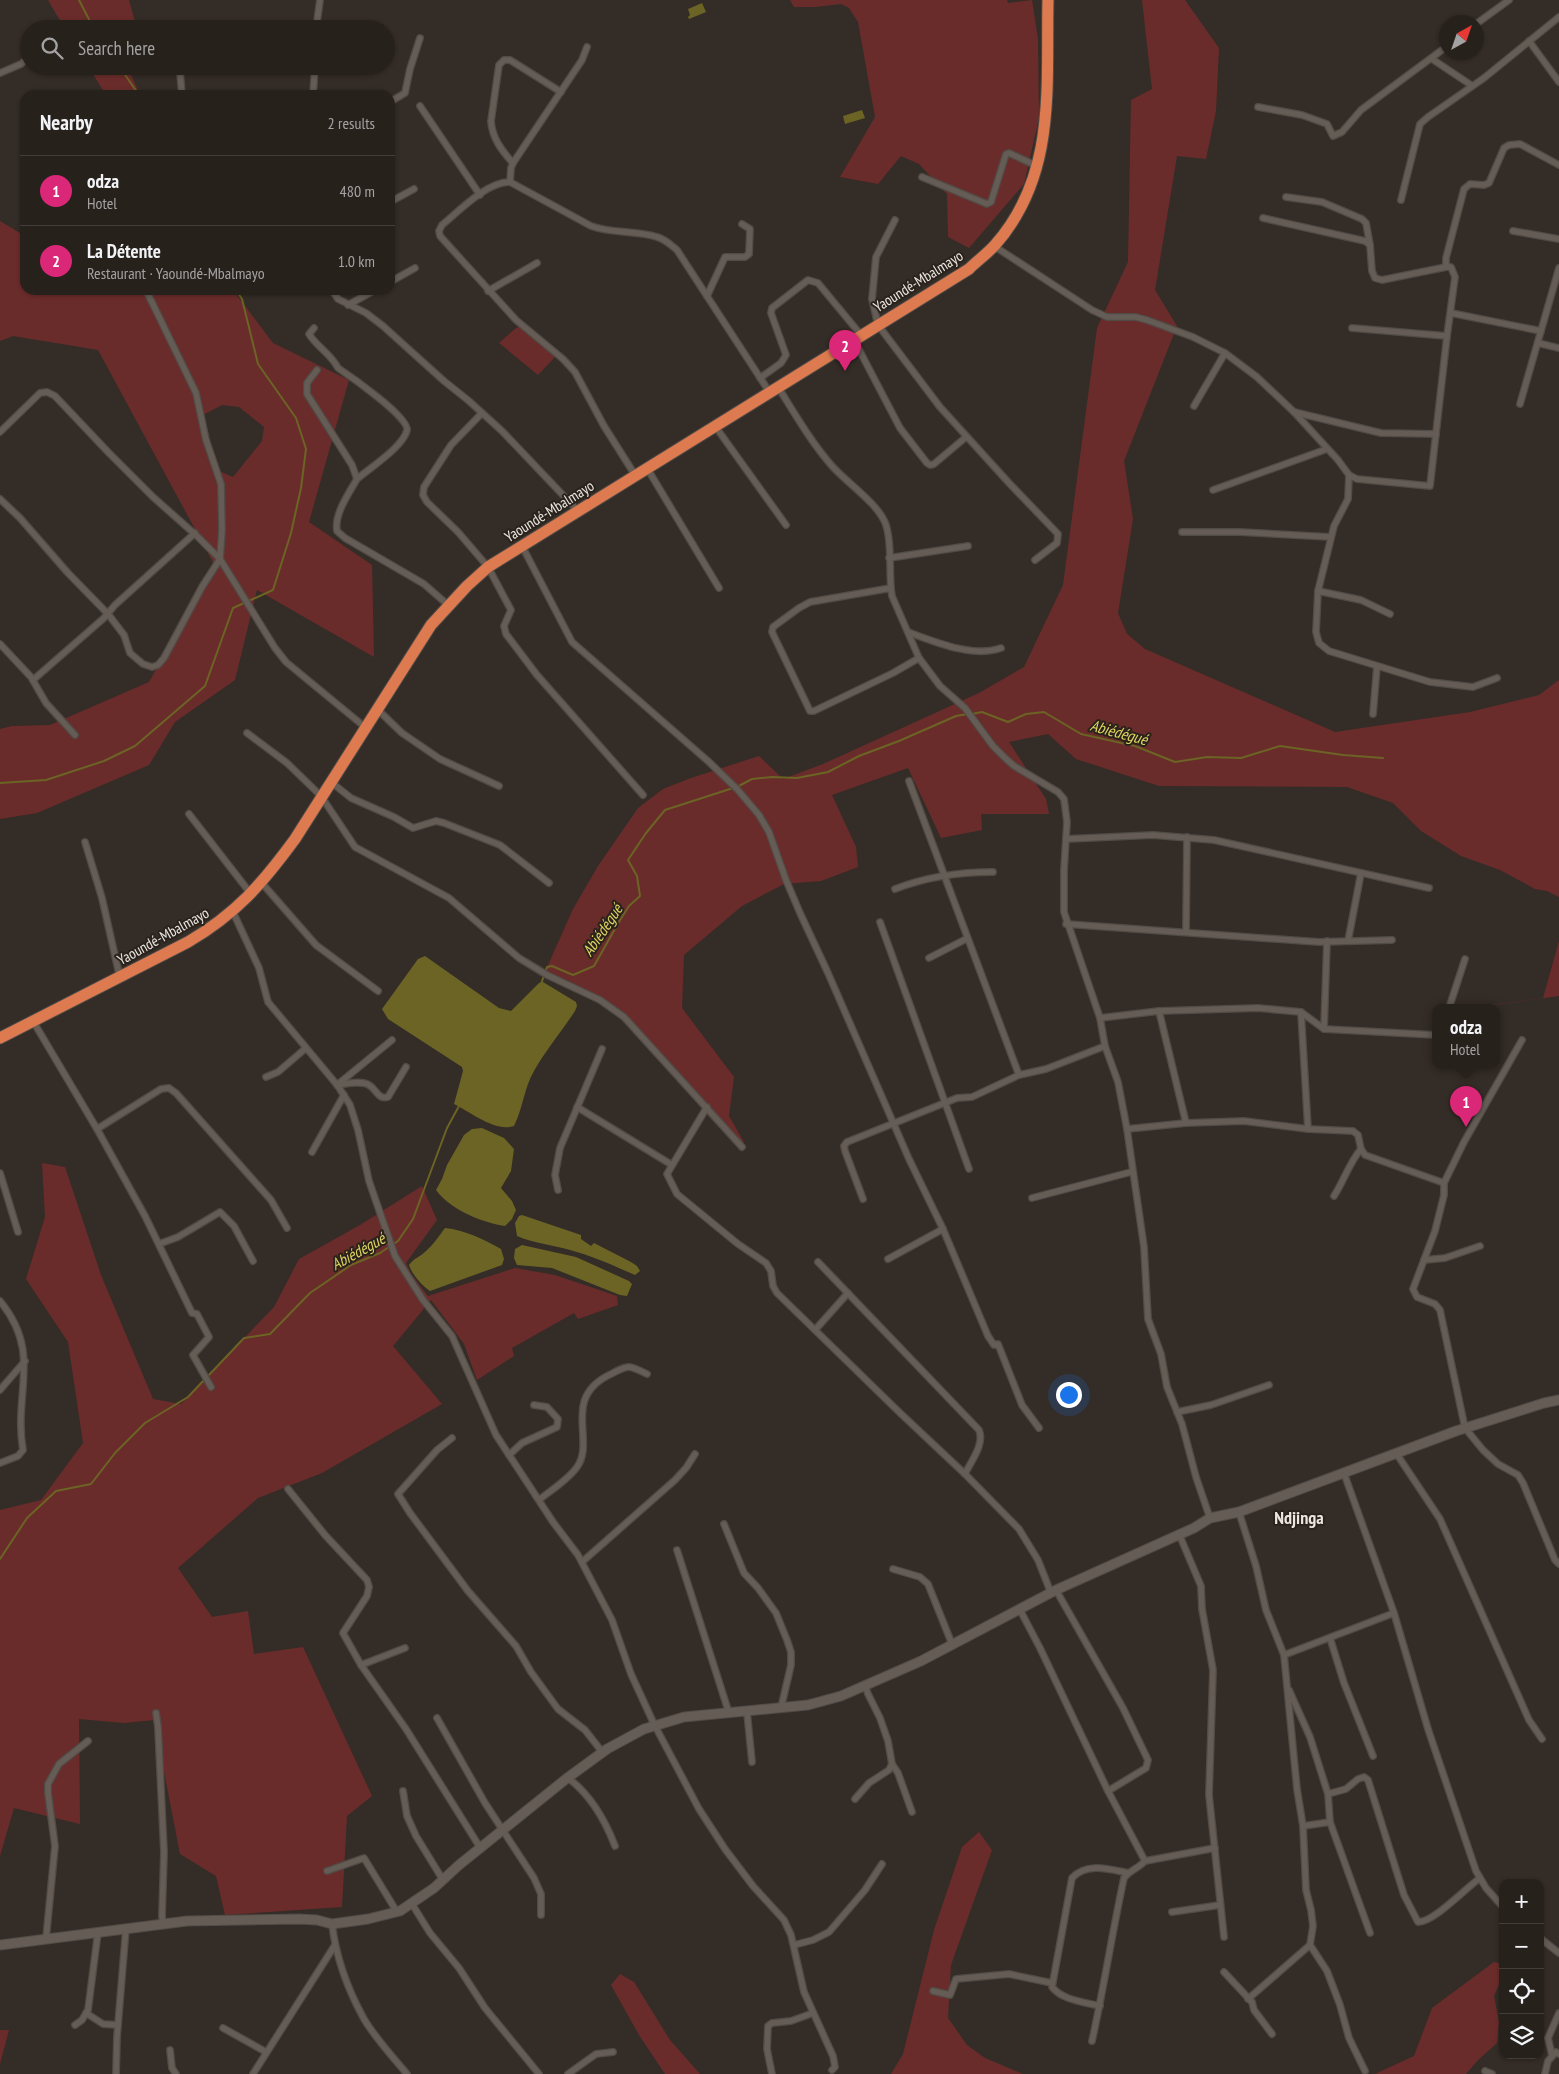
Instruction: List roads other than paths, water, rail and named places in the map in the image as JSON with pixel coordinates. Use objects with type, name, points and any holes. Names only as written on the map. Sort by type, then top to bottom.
[{"type":"highway","name":"Yaoundé-Mbalmayo","points":[[0,1038],[188,942],[212,928],[233,912],[251,894],[295,839],[431,625],[466,586],[488,567],[969,269],[994,246],[1024,200],[1035,178],[1046,120],[1048,0]]},
{"type":"street","points":[[317,20],[320,0]]},
{"type":"street","points":[[1484,18],[1509,0]]},
{"type":"street","points":[[1400,200],[1420,124],[1471,85],[1484,78],[1559,17]]},
{"type":"street","points":[[395,99],[405,93],[420,38]]},
{"type":"street","points":[[1530,41],[1559,82]]},
{"type":"street","points":[[510,182],[513,163],[582,60],[587,47]]},
{"type":"street","points":[[1258,107],[1302,115],[1327,124],[1333,136],[1342,132],[1361,110],[1439,53]]},
{"type":"street","points":[[1432,59],[1471,85]]},
{"type":"street","points":[[513,163],[502,151],[492,129],[491,121],[499,65],[504,60],[510,60],[561,92]]},
{"type":"street","points":[[0,74],[20,64]]},
{"type":"street","points":[[180,75],[182,90]]},
{"type":"street","points":[[313,90],[314,75]]},
{"type":"street","points":[[420,106],[480,195]]},
{"type":"street","points":[[1446,267],[1446,258],[1464,189],[1470,184],[1484,185],[1489,183],[1504,148],[1509,145],[1520,144],[1559,165]]},
{"type":"street","points":[[922,177],[987,204],[991,202],[1006,154],[1009,153],[1037,166]]},
{"type":"street","points":[[635,476],[604,426],[575,372],[516,320],[488,291],[448,246],[439,231],[442,225],[480,195],[502,182],[510,182],[603,231],[658,237],[677,250],[760,378],[774,390],[832,466],[880,513],[889,538],[890,588],[892,596],[919,658],[940,686],[965,708],[993,746],[1004,757],[1014,766],[1058,792],[1064,799],[1067,822],[1064,912],[1066,924],[1100,1018],[1106,1046],[1118,1082],[1127,1129],[1131,1172],[1144,1247],[1148,1319],[1156,1338],[1168,1387],[1178,1412],[1196,1477],[1210,1518]]},
{"type":"street","points":[[395,199],[414,189]]},
{"type":"street","points":[[994,246],[1092,310],[1107,317],[1136,317],[1147,320],[1193,336],[1225,352],[1294,412],[1349,475],[1357,479],[1430,486],[1447,336],[1456,277],[1451,267],[1446,267],[1382,280],[1375,278],[1372,271],[1366,222],[1322,202],[1286,197]]},
{"type":"street","points":[[1263,218],[1365,241],[1370,245]]},
{"type":"street","points":[[895,220],[876,257],[872,299],[878,325],[966,437],[1058,534],[1057,543],[1035,560]]},
{"type":"street","points":[[707,296],[725,257],[745,258],[748,254],[750,229],[742,224]]},
{"type":"street","points":[[1513,231],[1559,239]]},
{"type":"street","points":[[488,291],[537,263]]},
{"type":"street","points":[[395,279],[415,268]]},
{"type":"street","points":[[1520,404],[1559,268]]},
{"type":"street","points":[[760,378],[781,363],[786,355],[771,313],[772,308],[808,280],[818,283],[857,337],[900,428],[927,463],[930,465],[934,464],[966,437]]},
{"type":"street","points":[[0,499],[20,518],[68,573],[108,614],[124,635],[130,653],[143,664],[152,667],[158,665],[164,658],[202,587],[220,559],[222,530],[221,484],[206,440],[196,393],[148,295]]},
{"type":"street","points":[[335,295],[338,299],[366,313],[383,326],[444,382],[482,413],[502,431],[578,511]]},
{"type":"street","points":[[348,305],[366,295]]},
{"type":"street","points":[[1451,313],[1541,331]]},
{"type":"street","points":[[314,328],[310,334],[312,339],[332,357],[338,368],[399,415],[407,426],[407,431],[397,446],[358,479],[346,499],[335,524],[337,531],[345,538],[424,584],[448,605]]},
{"type":"street","points":[[1352,328],[1447,336]]},
{"type":"street","points":[[1538,343],[1559,348]]},
{"type":"street","points":[[1194,406],[1225,352]]},
{"type":"street","points":[[317,370],[307,383],[307,394],[327,429],[352,465],[358,479]]},
{"type":"street","points":[[0,432],[40,393],[47,392],[55,396],[154,496],[195,533],[220,559],[275,648],[286,662],[366,728]]},
{"type":"street","points":[[1294,412],[1381,433],[1436,434]]},
{"type":"street","points":[[482,413],[450,445],[424,487],[424,495],[427,502],[458,532],[488,567],[511,610],[504,626],[506,634],[537,675],[643,795]]},
{"type":"street","points":[[715,426],[786,525]]},
{"type":"street","points":[[1213,490],[1327,449]]},
{"type":"street","points":[[647,468],[719,588]]},
{"type":"street","points":[[1349,475],[1348,499],[1345,508],[1338,516],[1331,537],[1318,591],[1316,632],[1319,643],[1329,651],[1430,682],[1473,687],[1498,678]]},
{"type":"street","points":[[1182,532],[1240,532],[1331,537]]},
{"type":"street","points":[[33,680],[108,614],[115,605],[195,533]]},
{"type":"street","points":[[522,546],[572,642],[709,762],[737,789],[759,815],[769,832],[789,888],[909,1159],[943,1229],[988,1336],[994,1345],[998,1344],[1022,1405],[1039,1428]]},
{"type":"street","points":[[889,558],[968,546]]},
{"type":"street","points":[[890,588],[810,602],[775,624],[772,632],[810,711],[814,711],[860,690],[919,658]]},
{"type":"street","points":[[1318,591],[1361,600],[1390,614]]},
{"type":"street","points":[[908,632],[977,652],[1001,648]]},
{"type":"street","points":[[0,644],[33,680],[46,703],[75,735]]},
{"type":"street","points":[[1373,714],[1377,666]]},
{"type":"street","points":[[376,709],[402,733],[440,759],[499,786]]},
{"type":"street","points":[[247,733],[287,763],[321,796],[355,847],[449,898],[519,958],[546,975],[600,1000],[624,1016],[742,1147]]},
{"type":"street","points":[[909,781],[1018,1075]]},
{"type":"street","points":[[331,782],[351,798],[394,816],[413,828],[436,821],[500,846],[549,884]]},
{"type":"street","points":[[189,814],[251,894]]},
{"type":"street","points":[[1066,840],[1153,835],[1214,840],[1429,888]]},
{"type":"street","points":[[1186,837],[1186,932]]},
{"type":"street","points":[[84,842],[102,898],[120,978]]},
{"type":"street","points":[[895,889],[912,882],[962,872],[993,872]]},
{"type":"street","points":[[1348,941],[1361,873]]},
{"type":"street","points":[[261,882],[316,945],[378,991]]},
{"type":"street","points":[[233,912],[259,968],[268,1002],[337,1085],[350,1105],[358,1130],[368,1180],[395,1256],[423,1300],[452,1336],[496,1435],[582,1562],[612,1620],[631,1674],[654,1724],[678,1772],[699,1808],[736,1864],[784,1920],[794,1945],[800,1978],[813,2012],[834,2056],[835,2067],[832,2070]]},
{"type":"street","points":[[880,922],[969,1169]]},
{"type":"street","points":[[1066,924],[1327,942],[1392,940]]},
{"type":"street","points":[[929,958],[966,939]]},
{"type":"street","points":[[1324,1029],[1327,942]]},
{"type":"street","points":[[1450,1004],[1465,959]]},
{"type":"street","points":[[1100,1018],[1159,1012],[1258,1008],[1301,1012],[1324,1029],[1432,1035]]},
{"type":"street","points":[[1159,1012],[1186,1123]]},
{"type":"street","points":[[1301,1012],[1308,1129]]},
{"type":"street","points":[[33,1021],[97,1129],[159,1244],[192,1312],[196,1314],[209,1337],[193,1354],[211,1387]]},
{"type":"street","points":[[337,1085],[392,1040]]},
{"type":"street","points":[[1522,1040],[1464,1142],[1444,1183],[1444,1195],[1435,1231],[1413,1289],[1417,1297],[1434,1304],[1440,1310],[1465,1428],[1483,1450],[1498,1464],[1518,1475],[1555,1560],[1559,1564]]},
{"type":"street","points":[[863,1199],[844,1146],[847,1142],[957,1098],[972,1097],[1018,1075],[1046,1069],[1106,1046]]},
{"type":"street","points":[[266,1077],[278,1072],[306,1048]]},
{"type":"street","points":[[558,1190],[555,1176],[560,1148],[602,1049]]},
{"type":"street","points":[[337,1085],[361,1082],[369,1085],[379,1096],[388,1097],[406,1066]]},
{"type":"street","points":[[97,1129],[161,1089],[169,1088],[176,1093],[271,1200],[287,1228]]},
{"type":"street","points":[[312,1152],[344,1095]]},
{"type":"street","points":[[577,1107],[672,1165]]},
{"type":"street","points":[[707,1107],[667,1174],[677,1194],[738,1244],[766,1262],[777,1293],[965,1474],[1019,1529],[1123,1708],[1148,1760],[1146,1768],[1108,1791]]},
{"type":"street","points":[[1127,1129],[1186,1123],[1244,1121],[1308,1129],[1353,1131],[1358,1135],[1361,1149],[1370,1158],[1444,1183]]},
{"type":"street","points":[[1334,1196],[1354,1157],[1361,1149]]},
{"type":"street","points":[[1032,1198],[1131,1172]]},
{"type":"street","points":[[0,1173],[18,1232]]},
{"type":"street","points":[[159,1244],[178,1237],[220,1212],[234,1226],[253,1262]]},
{"type":"street","points":[[888,1259],[943,1229]]},
{"type":"street","points":[[1424,1260],[1445,1258],[1480,1246]]},
{"type":"street","points":[[818,1262],[901,1346],[979,1430],[982,1436],[980,1444],[965,1474]]},
{"type":"street","points":[[815,1330],[848,1293]]},
{"type":"street","points":[[0,1301],[9,1312],[19,1331],[25,1361],[24,1387],[19,1419],[23,1450],[18,1456],[0,1463]]},
{"type":"street","points":[[0,1390],[25,1361]]},
{"type":"street","points":[[539,1500],[577,1468],[581,1458],[581,1418],[584,1402],[594,1385],[606,1376],[627,1367],[633,1366],[648,1374]]},
{"type":"street","points":[[1178,1412],[1210,1404],[1268,1385]]},
{"type":"street","points":[[0,1945],[187,1921],[299,1919],[317,1920],[332,1924],[368,1919],[397,1912],[412,1904],[443,1880],[568,1778],[603,1753],[654,1724],[684,1717],[808,1705],[841,1696],[921,1661],[1019,1608],[1180,1534],[1210,1518],[1239,1512],[1465,1428],[1559,1400]]},
{"type":"street","points":[[509,1455],[522,1443],[558,1427],[558,1419],[547,1407],[534,1405]]},
{"type":"street","points":[[452,1438],[437,1450],[398,1494],[468,1591],[516,1646],[531,1672],[558,1709],[585,1730],[603,1753]]},
{"type":"street","points":[[1396,1453],[1440,1519],[1529,1720],[1542,1739]]},
{"type":"street","points":[[582,1562],[675,1480],[686,1468],[694,1454]]},
{"type":"street","points":[[1341,1473],[1345,1476],[1394,1613],[1428,1729],[1476,1871],[1486,1888],[1499,1903]]},
{"type":"street","points":[[288,1489],[325,1535],[367,1580],[369,1587],[367,1596],[343,1633],[361,1665],[406,1729],[481,1848]]},
{"type":"street","points":[[1239,1512],[1256,1566],[1266,1610],[1284,1655],[1303,1826],[1306,1890],[1312,1910],[1313,1926],[1310,1945],[1248,1999]]},
{"type":"street","points":[[724,1524],[744,1573],[758,1588],[776,1613],[791,1652],[791,1665],[781,1708]]},
{"type":"street","points":[[1180,1534],[1201,1586],[1202,1608],[1212,1670],[1209,1795],[1224,1937]]},
{"type":"street","points":[[677,1550],[729,1713]]},
{"type":"street","points":[[893,1569],[920,1577],[928,1584],[952,1644]]},
{"type":"street","points":[[1019,1608],[1108,1791],[1145,1861]]},
{"type":"street","points":[[1284,1655],[1394,1613]]},
{"type":"street","points":[[1330,1638],[1344,1683],[1373,1756]]},
{"type":"street","points":[[361,1665],[405,1648]]},
{"type":"street","points":[[865,1685],[880,1718],[888,1741],[892,1764],[898,1773],[912,1812]]},
{"type":"street","points":[[1287,1685],[1310,1737],[1328,1794],[1330,1822],[1370,1933]]},
{"type":"street","points":[[156,1712],[164,1852],[163,1924]]},
{"type":"street","points":[[747,1712],[752,1762]]},
{"type":"street","points":[[437,1718],[503,1831],[534,1878],[542,1894],[542,1915]]},
{"type":"street","points":[[46,1939],[55,1846],[48,1784],[59,1764],[88,1741]]},
{"type":"street","points":[[854,1799],[869,1783],[889,1770],[892,1764]]},
{"type":"street","points":[[1328,1794],[1346,1789],[1358,1778],[1364,1777],[1368,1780],[1404,1896],[1418,1922],[1422,1923],[1435,1915],[1480,1878]]},
{"type":"street","points":[[568,1778],[576,1784],[603,1817],[615,1846]]},
{"type":"street","points":[[403,1791],[407,1816],[416,1836],[443,1880]]},
{"type":"street","points":[[1303,1826],[1330,1822]]},
{"type":"street","points":[[1092,2041],[1124,1878],[1145,1861],[1215,1848]]},
{"type":"street","points":[[327,1871],[364,1858],[397,1912]]},
{"type":"street","points":[[794,1945],[813,1940],[830,1932],[865,1890],[882,1864]]},
{"type":"street","points":[[1100,2006],[1056,1992],[1052,1987],[1072,1878],[1082,1869],[1098,1867],[1128,1873]]},
{"type":"street","points":[[412,1904],[430,1933],[459,1968],[485,2008],[539,2074]]},
{"type":"street","points":[[1172,1912],[1220,1904]]},
{"type":"street","points":[[332,1924],[335,1945],[349,1988],[364,2019],[407,2074]]},
{"type":"street","points":[[116,2074],[126,1928]]},
{"type":"street","points":[[75,2025],[82,2020],[88,2010],[98,1932]]},
{"type":"street","points":[[1544,1941],[1559,1953]]},
{"type":"street","points":[[252,2074],[335,1945]]},
{"type":"street","points":[[1310,1945],[1327,1971],[1340,2005],[1349,2038],[1365,2071]]},
{"type":"street","points":[[1224,1972],[1252,2002],[1254,2010],[1272,2034]]},
{"type":"street","points":[[933,1991],[950,1995],[956,1979],[1009,1974],[1052,1983]]},
{"type":"street","points":[[772,2074],[767,2049],[768,2026],[772,2022],[791,2021],[813,2012]]},
{"type":"street","points":[[86,2013],[103,2024],[118,2025]]},
{"type":"street","points":[[1545,2074],[1552,2054],[1548,2038],[1559,2013]]},
{"type":"street","points":[[223,2028],[266,2052]]},
{"type":"street","points":[[170,2050],[172,2068],[176,2074]]},
{"type":"street","points":[[568,2074],[596,2054],[613,2052]]},
{"type":"street","points":[[1552,2054],[1556,2052],[1559,2054]]},
{"type":"waterway","points":[[79,0],[89,20]]},
{"type":"waterway","points":[[125,75],[136,90]]},
{"type":"waterway","points":[[0,783],[46,780],[104,761],[135,746],[205,686],[233,608],[273,590],[291,533],[301,488],[306,449],[296,418],[258,364],[242,299],[239,295]]},
{"type":"waterway","name":"Abiédégué","points":[[972,714],[982,712],[1008,722],[1026,714],[1044,712],[1081,734],[1135,746],[1175,762],[1207,757],[1241,758],[1280,746],[1343,755],[1383,758]]},
{"type":"waterway","name":"Abiédégué","points":[[737,787],[752,779],[772,777],[797,778],[828,772],[859,756],[956,716],[968,714]]},
{"type":"waterway","name":"Abiédégué","points":[[541,984],[547,967],[552,966],[573,975],[594,966],[629,906],[640,896],[637,876],[628,860],[646,833],[665,810],[733,788]]},
{"type":"waterway","name":"Abiédégué","points":[[208,1376],[244,1338],[270,1334],[310,1293],[351,1265],[380,1253],[398,1241],[413,1219],[447,1128],[459,1106]]},
{"type":"waterway","name":"Abiédégué","points":[[0,1559],[27,1518],[56,1491],[91,1484],[115,1453],[145,1423],[188,1397],[204,1380]]},
{"type":"place","name":"La Détente","points":[[845,371]]},
{"type":"place","name":"odza","points":[[1466,1127]]},
{"type":"district","name":"Ndjinga","points":[[1299,1517]]}]
